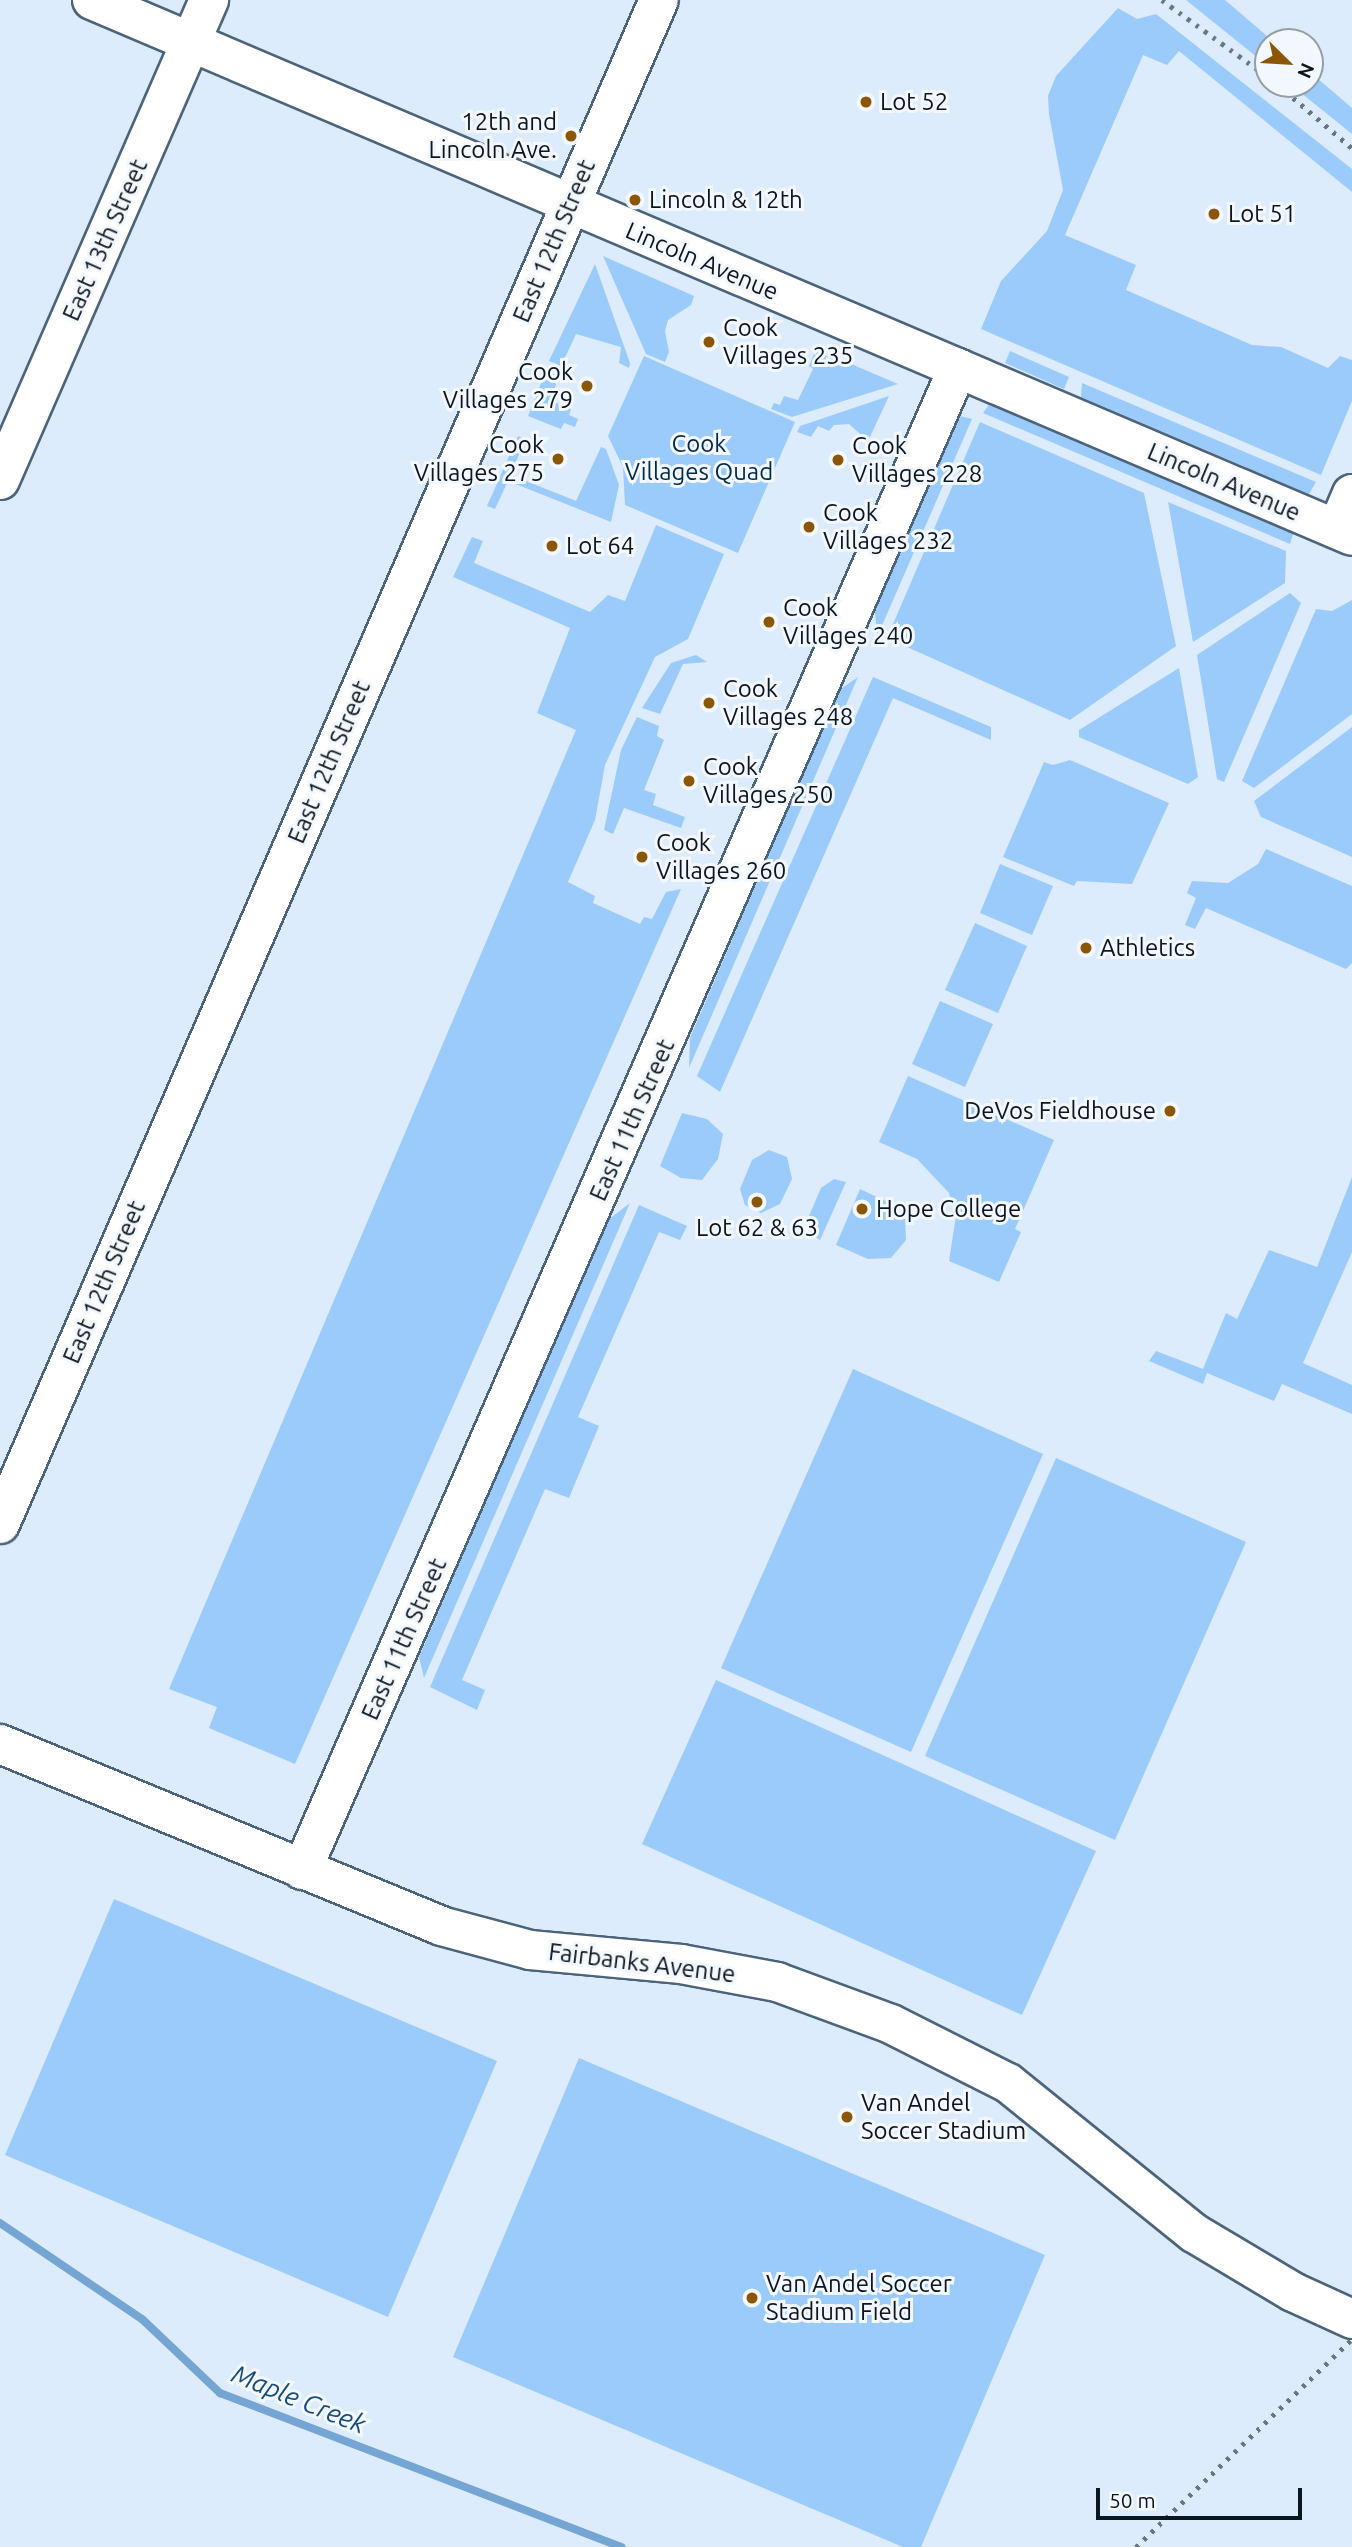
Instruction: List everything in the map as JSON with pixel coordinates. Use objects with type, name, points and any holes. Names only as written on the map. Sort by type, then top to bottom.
[{"type":"street","name":"Lincoln Avenue","points":[[92,0],[1344,533]]},
{"type":"street","name":"East 13th Street","points":[[0,480],[209,0]]},
{"type":"street","name":"East 12th Street","points":[[0,1524],[659,0]]},
{"type":"street","name":"East 11th Street","points":[[302,1870],[958,368]]},
{"type":"street","points":[[1344,533],[1352,494]]},
{"type":"street","name":"Fairbanks Avenue","points":[[0,1744],[430,1922],[489,1940],[564,1955],[681,1964],[777,1982],[891,2024],[1009,2083],[1194,2233],[1293,2292],[1352,2319]]},
{"type":"green space","points":[[1186,0],[1225,0],[1258,28],[1254,28],[1254,55]]},
{"type":"green space","points":[[1118,8],[1137,19],[1156,14],[1254,92],[1254,98],[1262,98],[1352,169],[1352,192],[1179,51],[1167,65],[1143,55],[1065,235],[1136,265],[1126,290],[1252,345],[1281,347],[1328,368],[1340,356],[1352,360],[1352,401],[1321,475],[981,329],[1001,281],[1047,231],[1063,190],[1049,114],[1048,96],[1056,76]]},
{"type":"green space","points":[[1324,84],[1352,108],[1352,134],[1307,98],[1324,98]]},
{"type":"green space","points":[[603,256],[694,296],[691,305],[668,320],[665,331],[669,352],[665,362],[646,354]]},
{"type":"green space","points":[[595,264],[630,363],[629,368],[619,363],[621,347],[576,334],[561,366],[549,361]]},
{"type":"green space","points":[[816,349],[898,384],[792,417],[771,409],[774,403],[780,405],[784,396],[798,400],[813,369],[809,366]]},
{"type":"green space","points":[[1010,351],[1069,377],[1064,389],[1005,363]]},
{"type":"green space","name":"Cook Villages Quad","points":[[644,356],[795,422],[738,553],[625,505],[623,467],[608,436]]},
{"type":"green space","points":[[546,371],[554,374],[556,385],[550,400],[571,409],[569,415],[578,419],[575,427],[564,423],[561,429],[528,416]]},
{"type":"green space","points":[[1082,383],[1316,482],[1309,494],[1081,397]]},
{"type":"green space","points":[[889,396],[868,441],[849,424],[834,425],[829,431],[818,426],[811,437],[797,432],[800,426]]},
{"type":"green space","points":[[991,402],[1294,532],[1290,544],[983,413]]},
{"type":"green space","points":[[960,416],[972,419],[877,637],[875,611]]},
{"type":"green space","points":[[980,422],[1144,493],[1176,646],[1070,720],[887,638]]},
{"type":"green space","points":[[518,436],[525,439],[511,475],[576,501],[601,447],[606,449],[619,485],[611,522],[508,481],[495,509],[487,506]]},
{"type":"green space","points":[[1168,502],[1286,551],[1285,583],[1193,642]]},
{"type":"green space","points":[[656,525],[724,554],[688,639],[655,657],[605,765],[595,820],[568,882],[595,896],[593,903],[640,924],[644,917],[652,919],[666,892],[681,889],[295,1764],[209,1728],[217,1707],[169,1689],[576,730],[537,713],[570,628],[453,577],[472,537],[483,541],[474,563],[590,612],[608,595],[625,601]]},
{"type":"green space","points":[[1290,593],[1301,603],[1224,782],[1217,779],[1197,655]]},
{"type":"green space","points":[[1352,600],[1352,714],[1254,788],[1242,781],[1316,609],[1332,611]]},
{"type":"green space","points":[[696,655],[707,662],[683,664],[660,714],[642,708],[671,663]]},
{"type":"green space","points":[[1179,668],[1198,777],[1188,784],[1079,737],[1079,730]]},
{"type":"green space","points":[[858,677],[689,1068],[690,1038],[839,690]]},
{"type":"green space","points":[[873,677],[991,727],[991,740],[893,698],[720,1092],[697,1076]]},
{"type":"green space","points":[[637,717],[659,726],[657,736],[664,740],[644,790],[656,794],[653,805],[685,817],[681,828],[624,808],[613,834],[604,830],[621,750]]},
{"type":"green space","points":[[1352,727],[1352,857],[1261,817],[1254,801]]},
{"type":"green space","points":[[1070,760],[1169,803],[1132,884],[1077,881],[1074,886],[1003,857],[1044,762],[1053,765]]},
{"type":"green space","points":[[1266,849],[1352,886],[1352,963],[1346,969],[1206,908],[1195,929],[1185,925],[1196,898],[1187,893],[1192,881],[1228,883],[1258,864]]},
{"type":"green space","points":[[1000,864],[1053,886],[1032,935],[980,913]]},
{"type":"green space","points":[[975,923],[1027,946],[998,1013],[945,990]]},
{"type":"green space","points":[[940,1001],[993,1024],[965,1087],[912,1064]]},
{"type":"green space","points":[[908,1076],[1054,1140],[1015,1229],[1021,1232],[999,1282],[949,1261],[956,1216],[949,1193],[917,1159],[879,1142]]},
{"type":"green space","points":[[682,1113],[707,1119],[723,1134],[718,1159],[702,1180],[681,1178],[660,1166]]},
{"type":"green space","points":[[769,1150],[787,1157],[792,1179],[780,1204],[761,1213],[745,1205],[740,1189],[752,1160]]},
{"type":"green space","points":[[1352,1177],[1352,1252],[1303,1363],[1352,1385],[1352,1414],[1282,1384],[1274,1401],[1207,1373],[1203,1384],[1149,1361],[1156,1351],[1203,1369],[1226,1313],[1237,1319],[1269,1250],[1317,1267]]},
{"type":"green space","points":[[834,1179],[846,1182],[820,1240],[810,1233],[809,1216],[821,1188]]},
{"type":"green space","points":[[860,1189],[890,1203],[905,1219],[906,1240],[891,1258],[868,1259],[836,1245]]},
{"type":"green space","points":[[630,1203],[424,1678],[419,1657],[608,1220]]},
{"type":"green space","points":[[639,1205],[687,1226],[680,1240],[659,1232],[578,1417],[599,1426],[569,1498],[545,1489],[462,1680],[485,1690],[477,1710],[430,1687]]},
{"type":"green space","points":[[853,1369],[1043,1454],[911,1752],[721,1668]]},
{"type":"green space","points":[[1056,1458],[1246,1542],[1115,1840],[925,1756]]},
{"type":"green space","points":[[716,1680],[1096,1851],[1022,2015],[642,1844]]},
{"type":"green space","points":[[114,1899],[497,2061],[388,2317],[5,2155]]},
{"type":"green space","name":"Van Andel Soccer Stadium Field","points":[[579,2058],[1045,2255],[921,2547],[903,2547],[453,2357]]},
{"type":"waterway","name":"Maple Creek","points":[[0,2223],[142,2319],[220,2393],[621,2547]]},
{"type":"railway","points":[[1162,0],[1254,67]]},
{"type":"railway","points":[[1293,98],[1352,148]]},
{"type":"railway","points":[[1136,2547],[1352,2339]]},
{"type":"place","name":"Lot 52","points":[[866,102]]},
{"type":"place","name":"12th and Lincoln Ave.","points":[[571,136]]},
{"type":"place","name":"Lincoln & 12th","points":[[635,200]]},
{"type":"place","name":"Lot 51","points":[[1214,214]]},
{"type":"place","name":"Cook Villages 235","points":[[709,342]]},
{"type":"place","name":"Cook Villages 279","points":[[587,386]]},
{"type":"place","name":"Cook Villages 275","points":[[558,459]]},
{"type":"place","name":"Cook Villages 228","points":[[838,460]]},
{"type":"place","name":"Cook Villages 232","points":[[809,527]]},
{"type":"place","name":"Lot 64","points":[[552,546]]},
{"type":"place","name":"Cook Villages 240","points":[[769,622]]},
{"type":"place","name":"Cook Villages 248","points":[[709,703]]},
{"type":"place","name":"Cook Villages 250","points":[[689,781]]},
{"type":"place","name":"Cook Villages 260","points":[[642,857]]},
{"type":"place","name":"Athletics","points":[[1086,948]]},
{"type":"place","name":"DeVos Fieldhouse","points":[[1170,1111]]},
{"type":"place","name":"Lot 62 & 63","points":[[757,1202]]},
{"type":"place","name":"Hope College","points":[[862,1209]]},
{"type":"place","name":"Van Andel Soccer Stadium","points":[[847,2117]]},
{"type":"place","name":"Van Andel Soccer Stadium Field","points":[[752,2298]]}]
